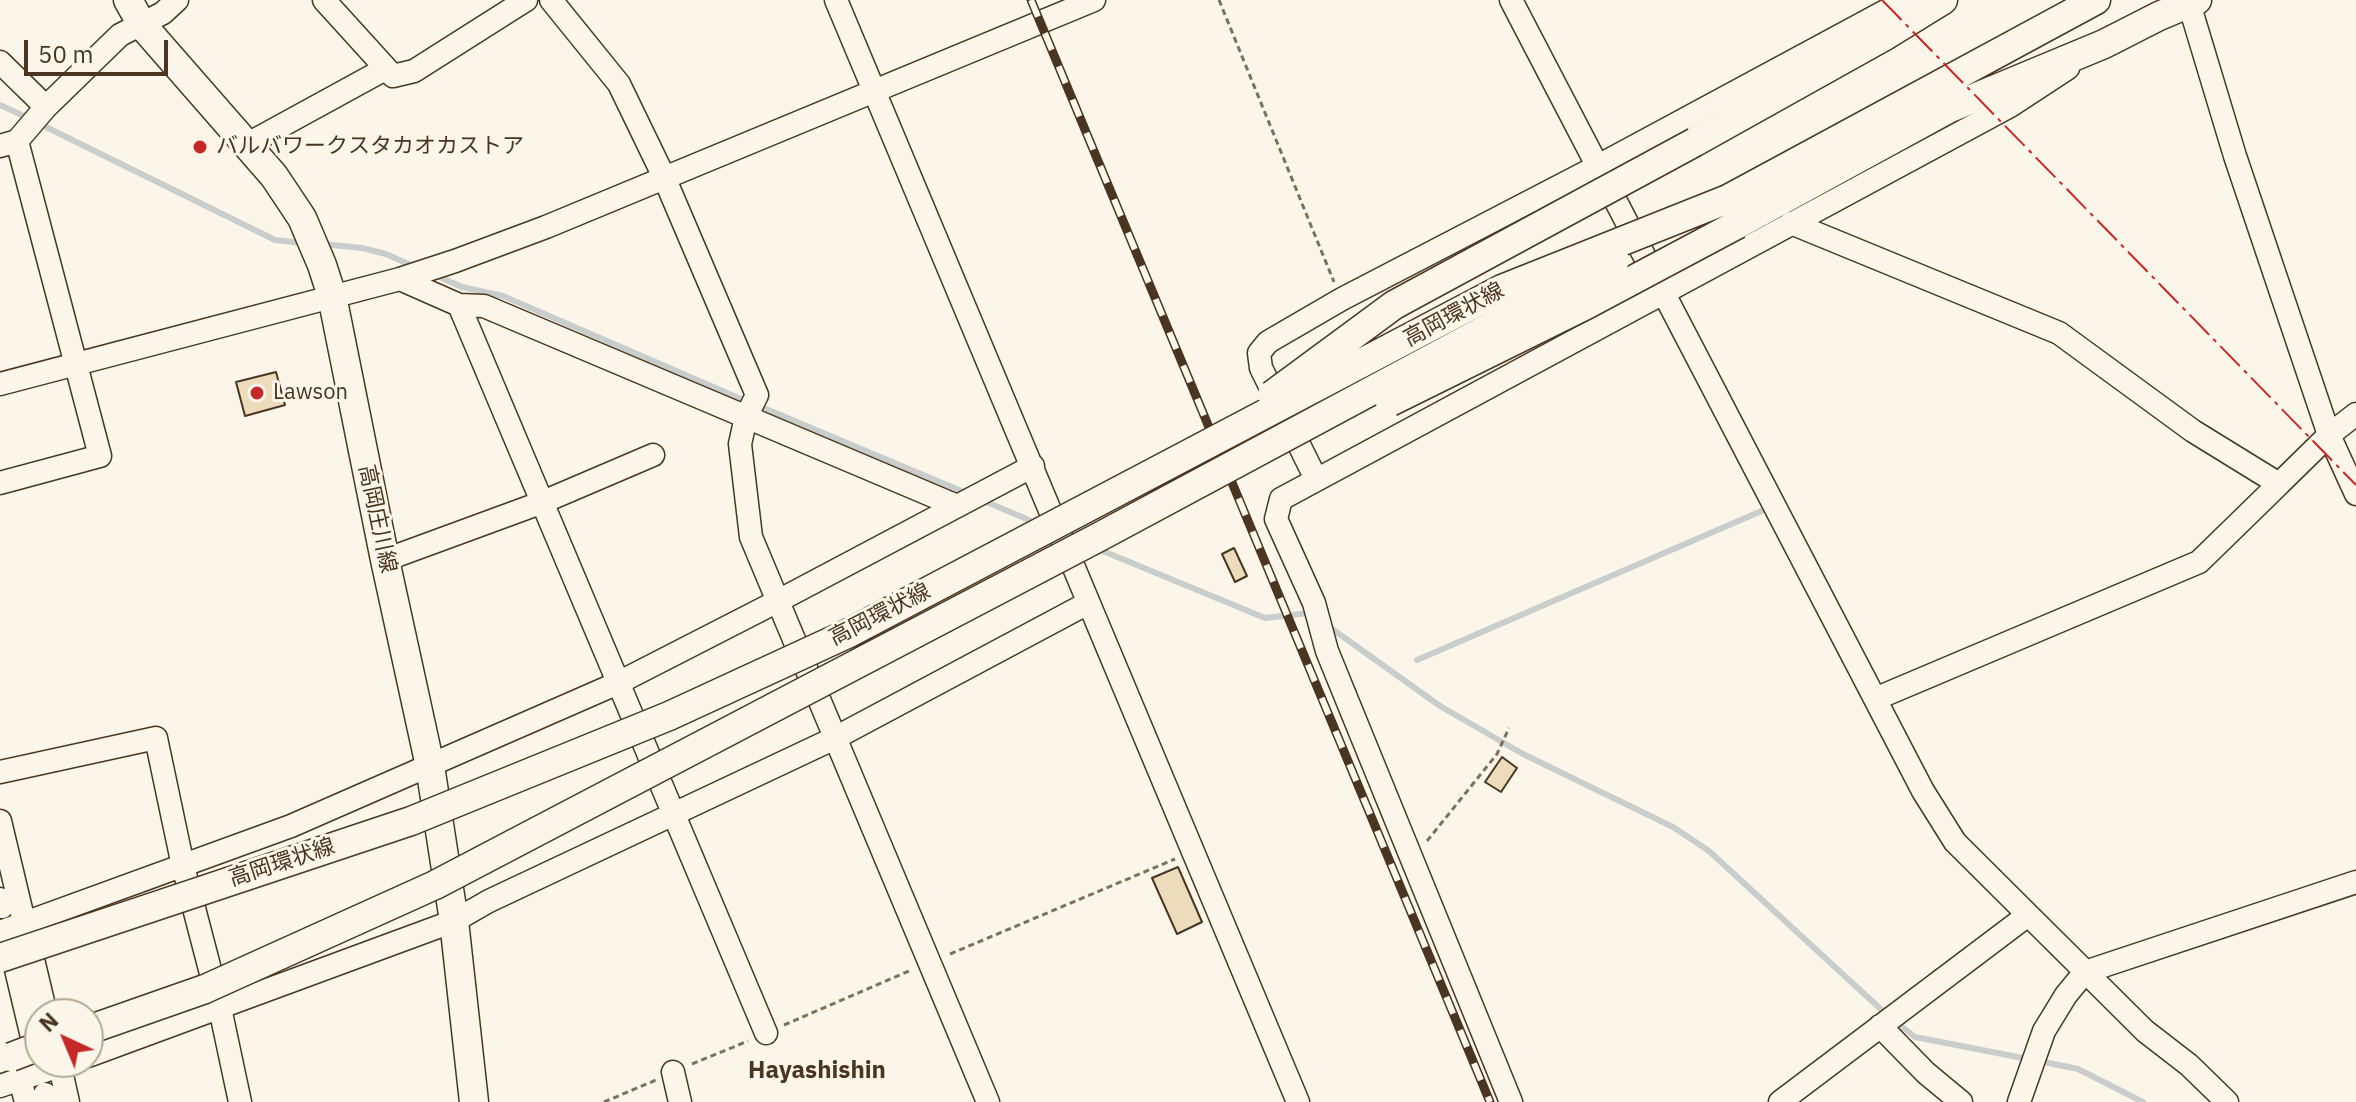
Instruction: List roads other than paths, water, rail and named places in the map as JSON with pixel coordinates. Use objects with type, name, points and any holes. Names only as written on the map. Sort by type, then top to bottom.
[{"type":"main road","name":"高岡庄川線","points":[[128,0],[142,25],[248,144],[302,218],[332,296],[430,766],[454,921],[474,1102]]},
{"type":"main road","points":[[1197,450],[1394,305],[1695,142],[1943,0]]},
{"type":"main road","name":"高岡環状線","points":[[104,1024],[205,989],[435,885],[1099,537],[1733,211],[2096,0]]},
{"type":"main road","points":[[1733,211],[1950,108],[2104,44],[2191,1]]},
{"type":"main road","name":"高岡環状線","points":[[8,938],[411,821],[669,716],[847,634],[1502,289],[1733,211]]},
{"type":"street","points":[[0,483],[100,456],[8,144],[120,35],[163,13],[177,0]]},
{"type":"street","points":[[324,0],[393,76],[414,71],[526,0]]},
{"type":"street","points":[[551,0],[619,84],[664,177],[750,408],[740,444],[751,537],[988,1102]]},
{"type":"street","points":[[836,0],[1298,1102]]},
{"type":"street","points":[[0,384],[455,261],[546,227],[1094,0]]},
{"type":"street","points":[[1511,0],[1923,791],[1955,842],[2145,1031],[2189,1065],[2227,1102]]},
{"type":"street","points":[[1316,479],[1261,368],[1259,353],[1268,342],[1342,299],[1906,0]]},
{"type":"street","points":[[2191,1],[2235,156],[2329,435],[2356,494]]},
{"type":"street","points":[[1511,1102],[1327,651],[1314,603],[1276,519],[1281,499],[2010,106],[2104,44]]},
{"type":"street","points":[[0,62],[46,107]]},
{"type":"street","points":[[248,144],[385,69]]},
{"type":"street","points":[[1791,223],[2059,333],[2193,431],[2279,484]]},
{"type":"street","points":[[1414,261],[1486,388]]},
{"type":"street","points":[[408,276],[459,305],[484,306],[750,408],[957,506]]},
{"type":"street","points":[[459,305],[766,1033]]},
{"type":"street","points":[[1875,699],[2199,562],[2329,435],[2356,414]]},
{"type":"street","points":[[385,560],[543,502],[653,455]]},
{"type":"street","points":[[8,938],[183,866],[291,826],[618,683],[1033,466]]},
{"type":"street","points":[[104,1050],[454,921],[489,901],[835,738],[1088,603]]},
{"type":"street","points":[[0,772],[156,738],[183,866],[220,1008],[240,1102]]},
{"type":"street","points":[[0,821],[8,938],[24,1019]]},
{"type":"street","points":[[2019,1102],[2044,1031],[2066,995],[2085,972],[2356,882]]},
{"type":"street","points":[[1780,1102],[2028,915]]},
{"type":"street","points":[[8,938],[38,998]]},
{"type":"street","points":[[1880,1026],[1926,1073],[1961,1102]]},
{"type":"street","points":[[673,1072],[680,1102]]},
{"type":"street","points":[[35,1078],[39,1099]]},
{"type":"street","points":[[46,1078],[68,1102]]},
{"type":"waterway","points":[[0,105],[28,118]]},
{"type":"waterway","points":[[38,123],[275,240],[303,243]]},
{"type":"waterway","points":[[322,244],[362,248],[386,254],[415,267]]},
{"type":"waterway","points":[[433,274],[462,287],[503,296],[748,402]]},
{"type":"waterway","points":[[759,406],[966,493]]},
{"type":"waterway","points":[[984,501],[1036,523]]},
{"type":"waterway","points":[[1417,660],[1766,509]]},
{"type":"waterway","points":[[1098,549],[1265,618],[1312,615]]},
{"type":"waterway","points":[[1328,626],[1440,706],[1523,754],[1673,827],[1709,851],[1886,1014]]},
{"type":"waterway","points":[[1895,1021],[1915,1037],[2028,1059]]},
{"type":"waterway","points":[[2039,1061],[2078,1069],[2143,1102]]},
{"type":"railway","points":[[1031,0],[1490,1102]]},
{"type":"place","name":"バルバワークスタカオカストア","points":[[200,147]]},
{"type":"place","name":"Lawson","points":[[257,393]]},
{"type":"district","name":"Hayashishin","points":[[817,1071]]}]
